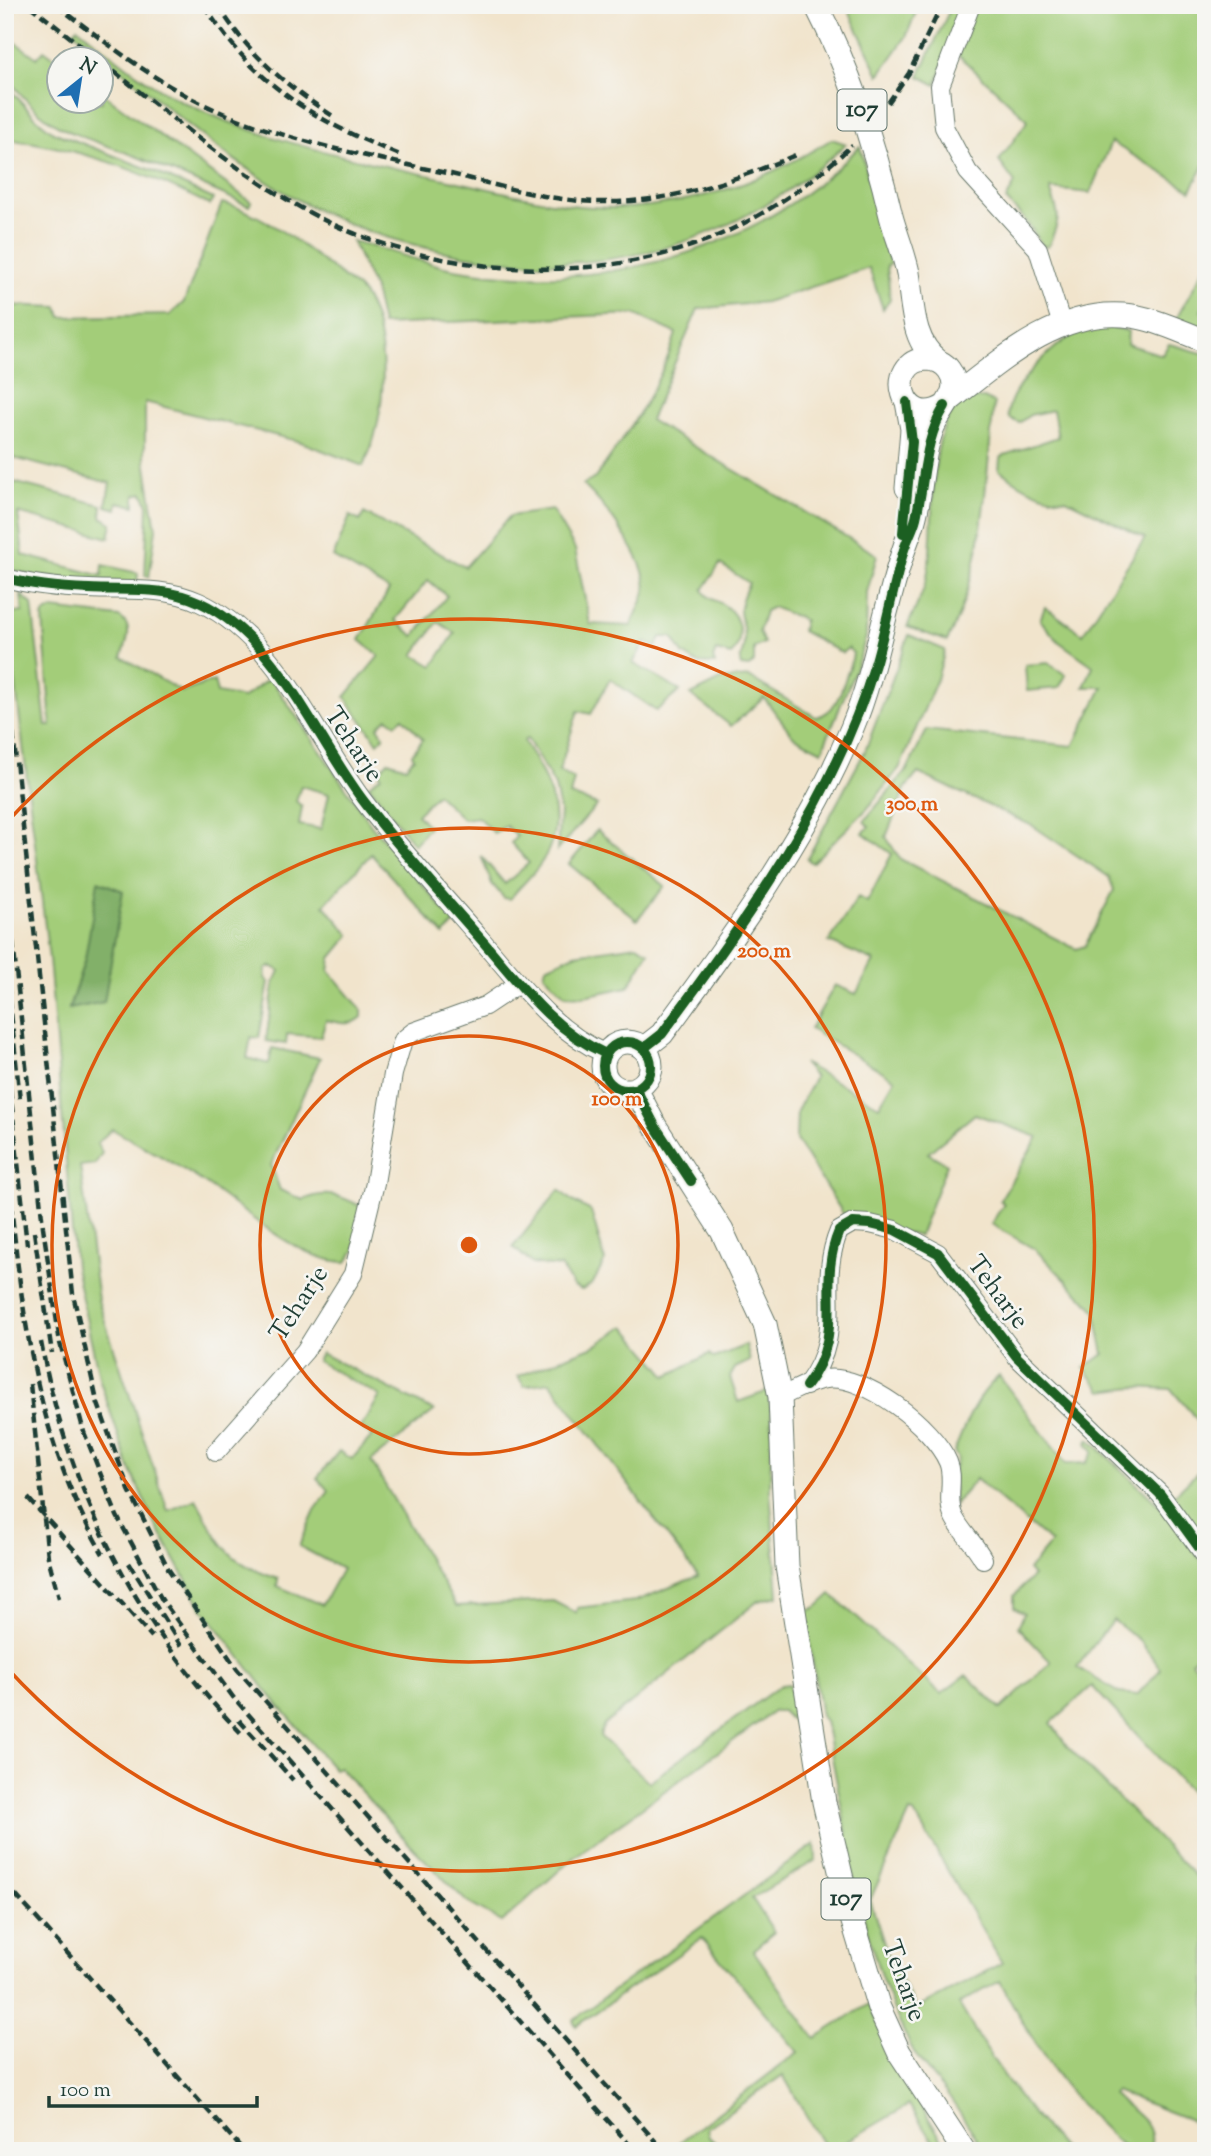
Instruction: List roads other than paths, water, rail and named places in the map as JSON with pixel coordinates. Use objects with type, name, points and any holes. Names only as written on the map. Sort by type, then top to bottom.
[{"type":"main road","name":"107","points":[[644,1048],[662,1034],[714,963],[819,797],[852,729],[876,662],[903,551],[915,521],[929,440],[948,402],[954,381],[951,373],[929,354],[918,336],[906,262],[860,104],[816,5]]},
{"type":"main road","name":"107","points":[[892,220],[894,264],[907,358],[901,387],[912,429],[903,551]]},
{"type":"main road","points":[[907,402],[920,411],[929,412],[948,402],[1000,362],[1062,325],[1096,316],[1125,315],[1156,322],[1206,341]]},
{"type":"main road","points":[[906,371],[920,360],[958,365],[1000,362]]},
{"type":"main road","points":[[624,1042],[634,1042],[644,1048],[651,1059],[651,1073],[646,1082],[636,1089],[614,1087],[606,1077],[603,1066],[606,1054],[614,1046],[624,1042]]},
{"type":"main road","name":"Teharje","points":[[636,1089],[655,1126],[722,1231],[765,1324],[780,1397],[787,1566],[824,1802],[848,1906],[879,2008],[899,2052],[964,2151]]},
{"type":"street","points":[[971,5],[940,86],[944,127],[968,173],[1038,249],[1062,325]]},
{"type":"street","name":"Teharje","points":[[5,578],[25,583],[88,589],[158,590],[198,601],[235,623],[276,670],[362,800],[518,984],[563,1029],[584,1044],[606,1054]]},
{"type":"street","name":"Teharje","points":[[216,1452],[305,1351],[353,1274],[376,1183],[393,1074],[403,1040],[413,1032],[485,1006],[518,984]]},
{"type":"street","name":"Teharje","points":[[806,1386],[818,1371],[829,1340],[830,1258],[839,1231],[853,1223],[895,1230],[938,1253],[1010,1349],[1160,1494],[1206,1557]]},
{"type":"street","points":[[780,1397],[824,1379],[843,1379],[867,1386],[884,1395],[927,1434],[948,1461],[950,1507],[954,1518],[983,1559]]},
{"type":"railway","points":[[29,5],[81,46]]},
{"type":"railway","points":[[56,5],[116,50],[178,91],[243,121],[311,143],[527,193],[603,202],[653,199],[727,181],[798,154]]},
{"type":"railway","points":[[204,5],[244,57],[289,97],[314,114],[400,155]]},
{"type":"railway","points":[[218,5],[241,38],[269,67],[333,116]]},
{"type":"railway","points":[[888,103],[909,73],[942,5]]},
{"type":"railway","points":[[116,73],[232,163],[316,216],[362,236],[411,252],[462,262],[515,268],[568,268],[620,263],[670,253],[717,236],[772,208],[805,185],[852,145]]},
{"type":"railway","points":[[5,658],[73,1294],[97,1401],[129,1490],[169,1570],[237,1669],[664,2151]]},
{"type":"railway","points":[[5,866],[43,1227],[60,1343],[84,1432],[117,1516],[162,1600],[233,1697],[635,2151]]},
{"type":"railway","points":[[5,954],[20,1100]]},
{"type":"railway","points":[[10,1089],[27,1245]]},
{"type":"railway","points":[[5,1143],[23,1302],[43,1406],[58,1457],[78,1506],[103,1554]]},
{"type":"railway","points":[[34,1232],[52,1353]]},
{"type":"railway","points":[[41,1342],[69,1450],[112,1554],[171,1650],[205,1694],[243,1735]]},
{"type":"railway","points":[[30,1384],[48,1557],[59,1598]]},
{"type":"railway","points":[[28,1498],[152,1637]]},
{"type":"railway","points":[[129,1563],[181,1646]]},
{"type":"railway","points":[[239,1720],[293,1780]]},
{"type":"railway","points":[[5,1883],[244,2151]]}]
